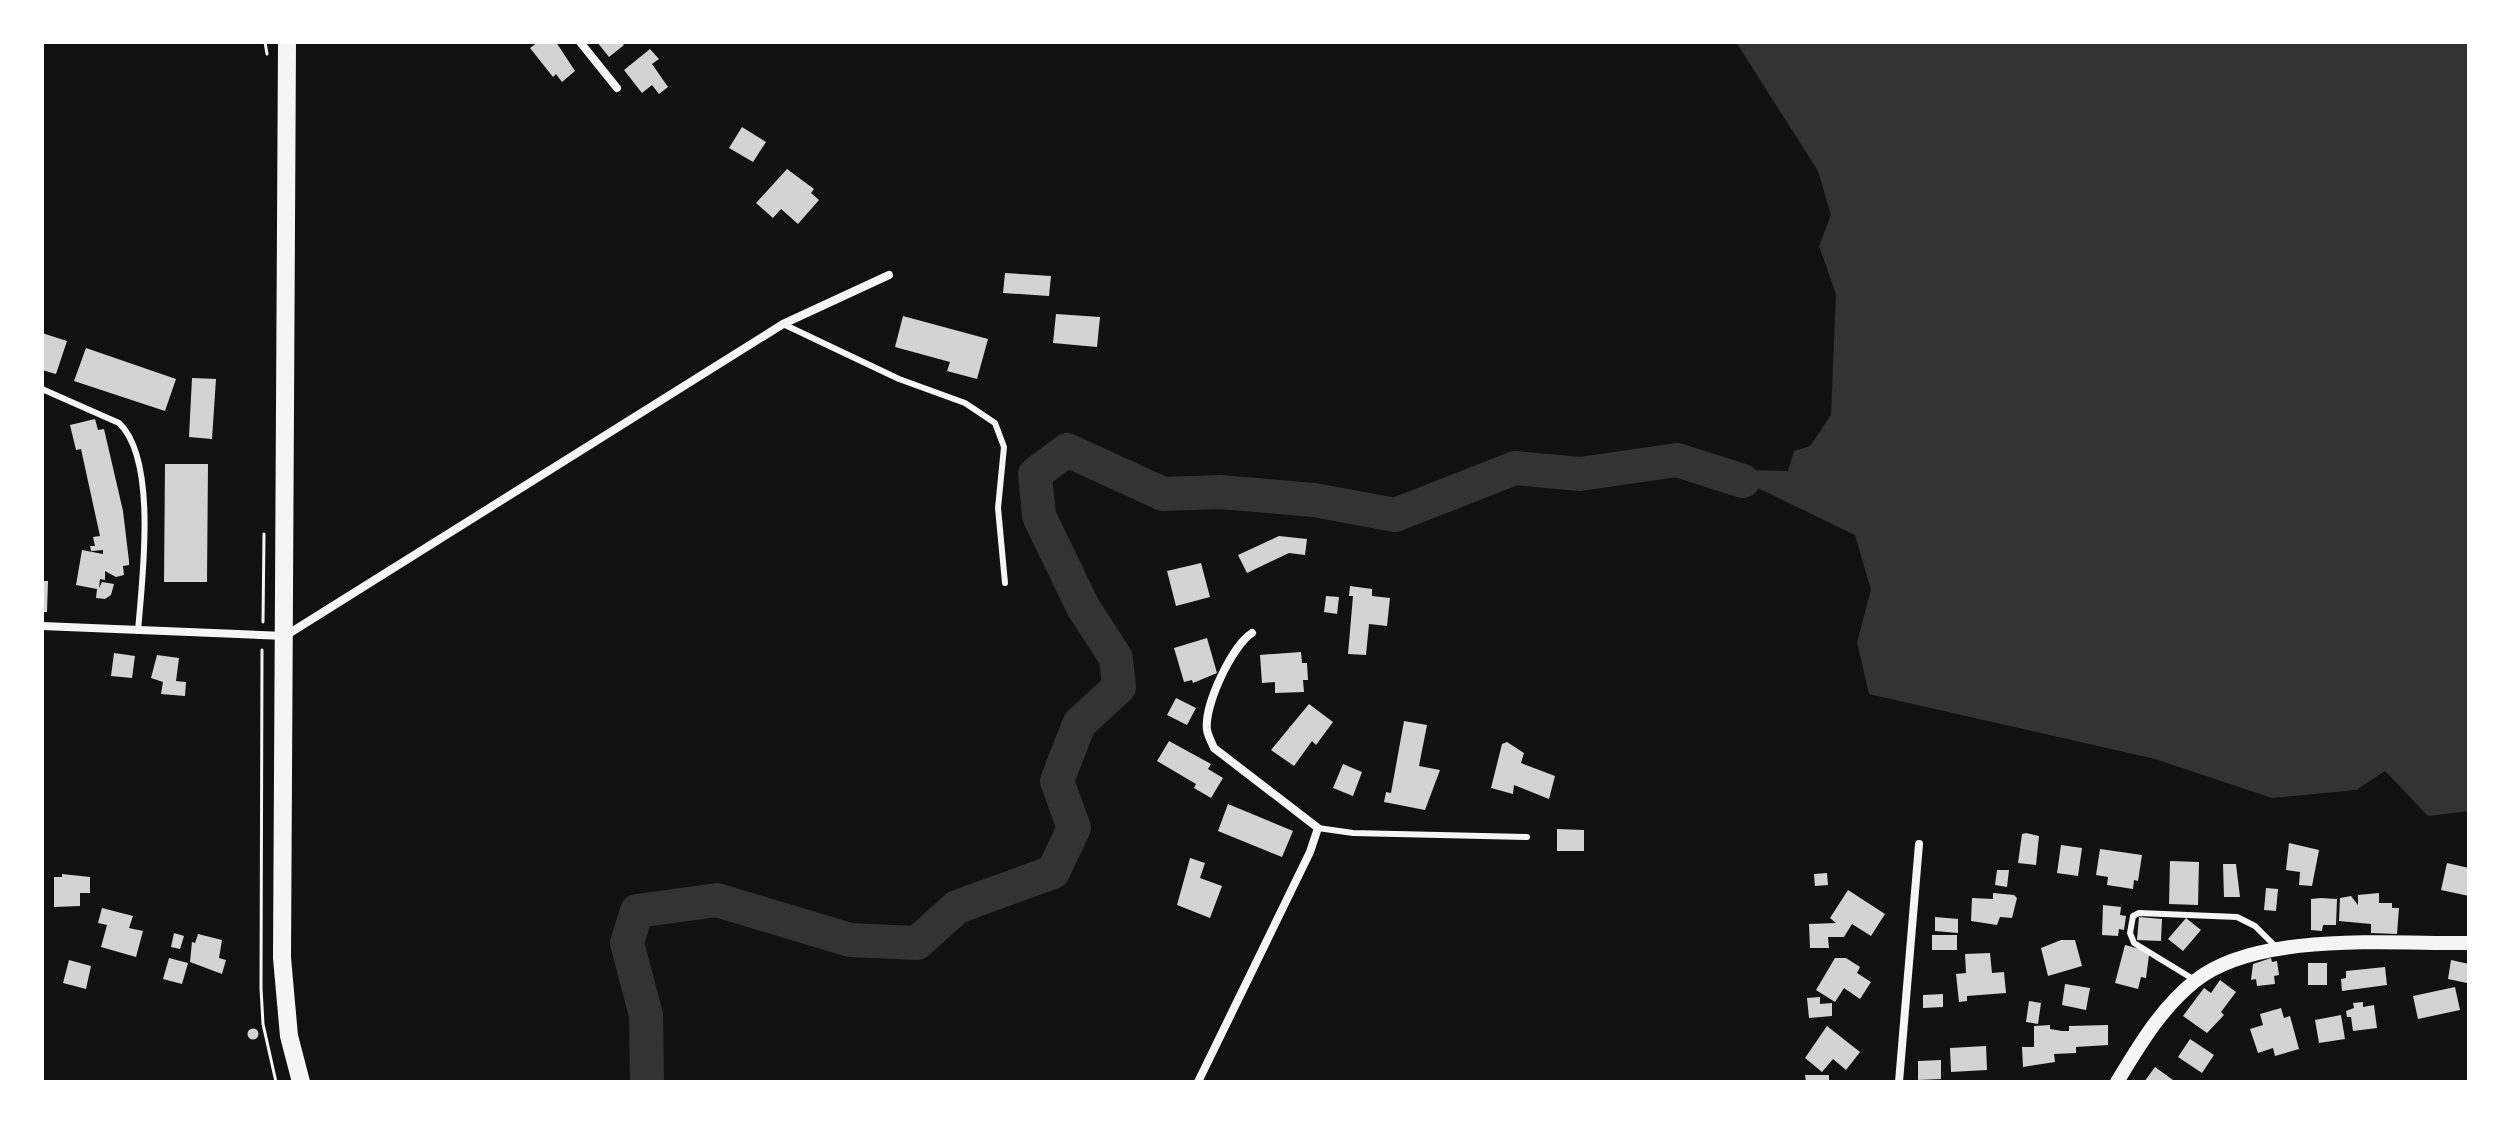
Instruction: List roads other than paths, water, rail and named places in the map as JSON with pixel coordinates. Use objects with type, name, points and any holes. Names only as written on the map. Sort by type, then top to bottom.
[{"type":"main road","points":[[287,42],[282,958],[289,1036],[301,1082]]},
{"type":"street","points":[[580,42],[617,88]]},
{"type":"street","points":[[42,626],[285,636],[783,324],[889,275]]},
{"type":"street","points":[[1198,1082],[1310,852],[1318,828],[1214,748],[1207,731],[1209,706],[1239,641],[1252,633]]},
{"type":"street","points":[[1899,1082],[1919,844]]},
{"type":"street","points":[[2117,1082],[2145,1037],[2196,980],[2222,963],[2276,947],[2469,943]]},
{"type":"lane","points":[[783,324],[888,374],[965,403],[995,423],[1004,447],[998,508],[1005,583]]},
{"type":"lane","points":[[42,389],[119,423],[129,432],[136,450],[142,491],[143,567],[138,631]]},
{"type":"lane","points":[[1318,828],[1353,833],[1527,837]]},
{"type":"lane","points":[[2196,980],[2132,940],[2133,916],[2139,913],[2237,917],[2255,926],[2276,947]]},
{"type":"waterway","points":[[647,1082],[646,1015],[627,943],[637,911],[717,900],[850,940],[917,943],[957,907],[1053,872],[1074,828],[1057,781],[1079,724],[1119,687],[1116,658],[1083,607],[1039,516],[1035,474],[1067,450],[1163,494],[1220,492],[1314,500],[1395,515],[1515,468],[1580,474],[1677,460],[1743,481]]}]
